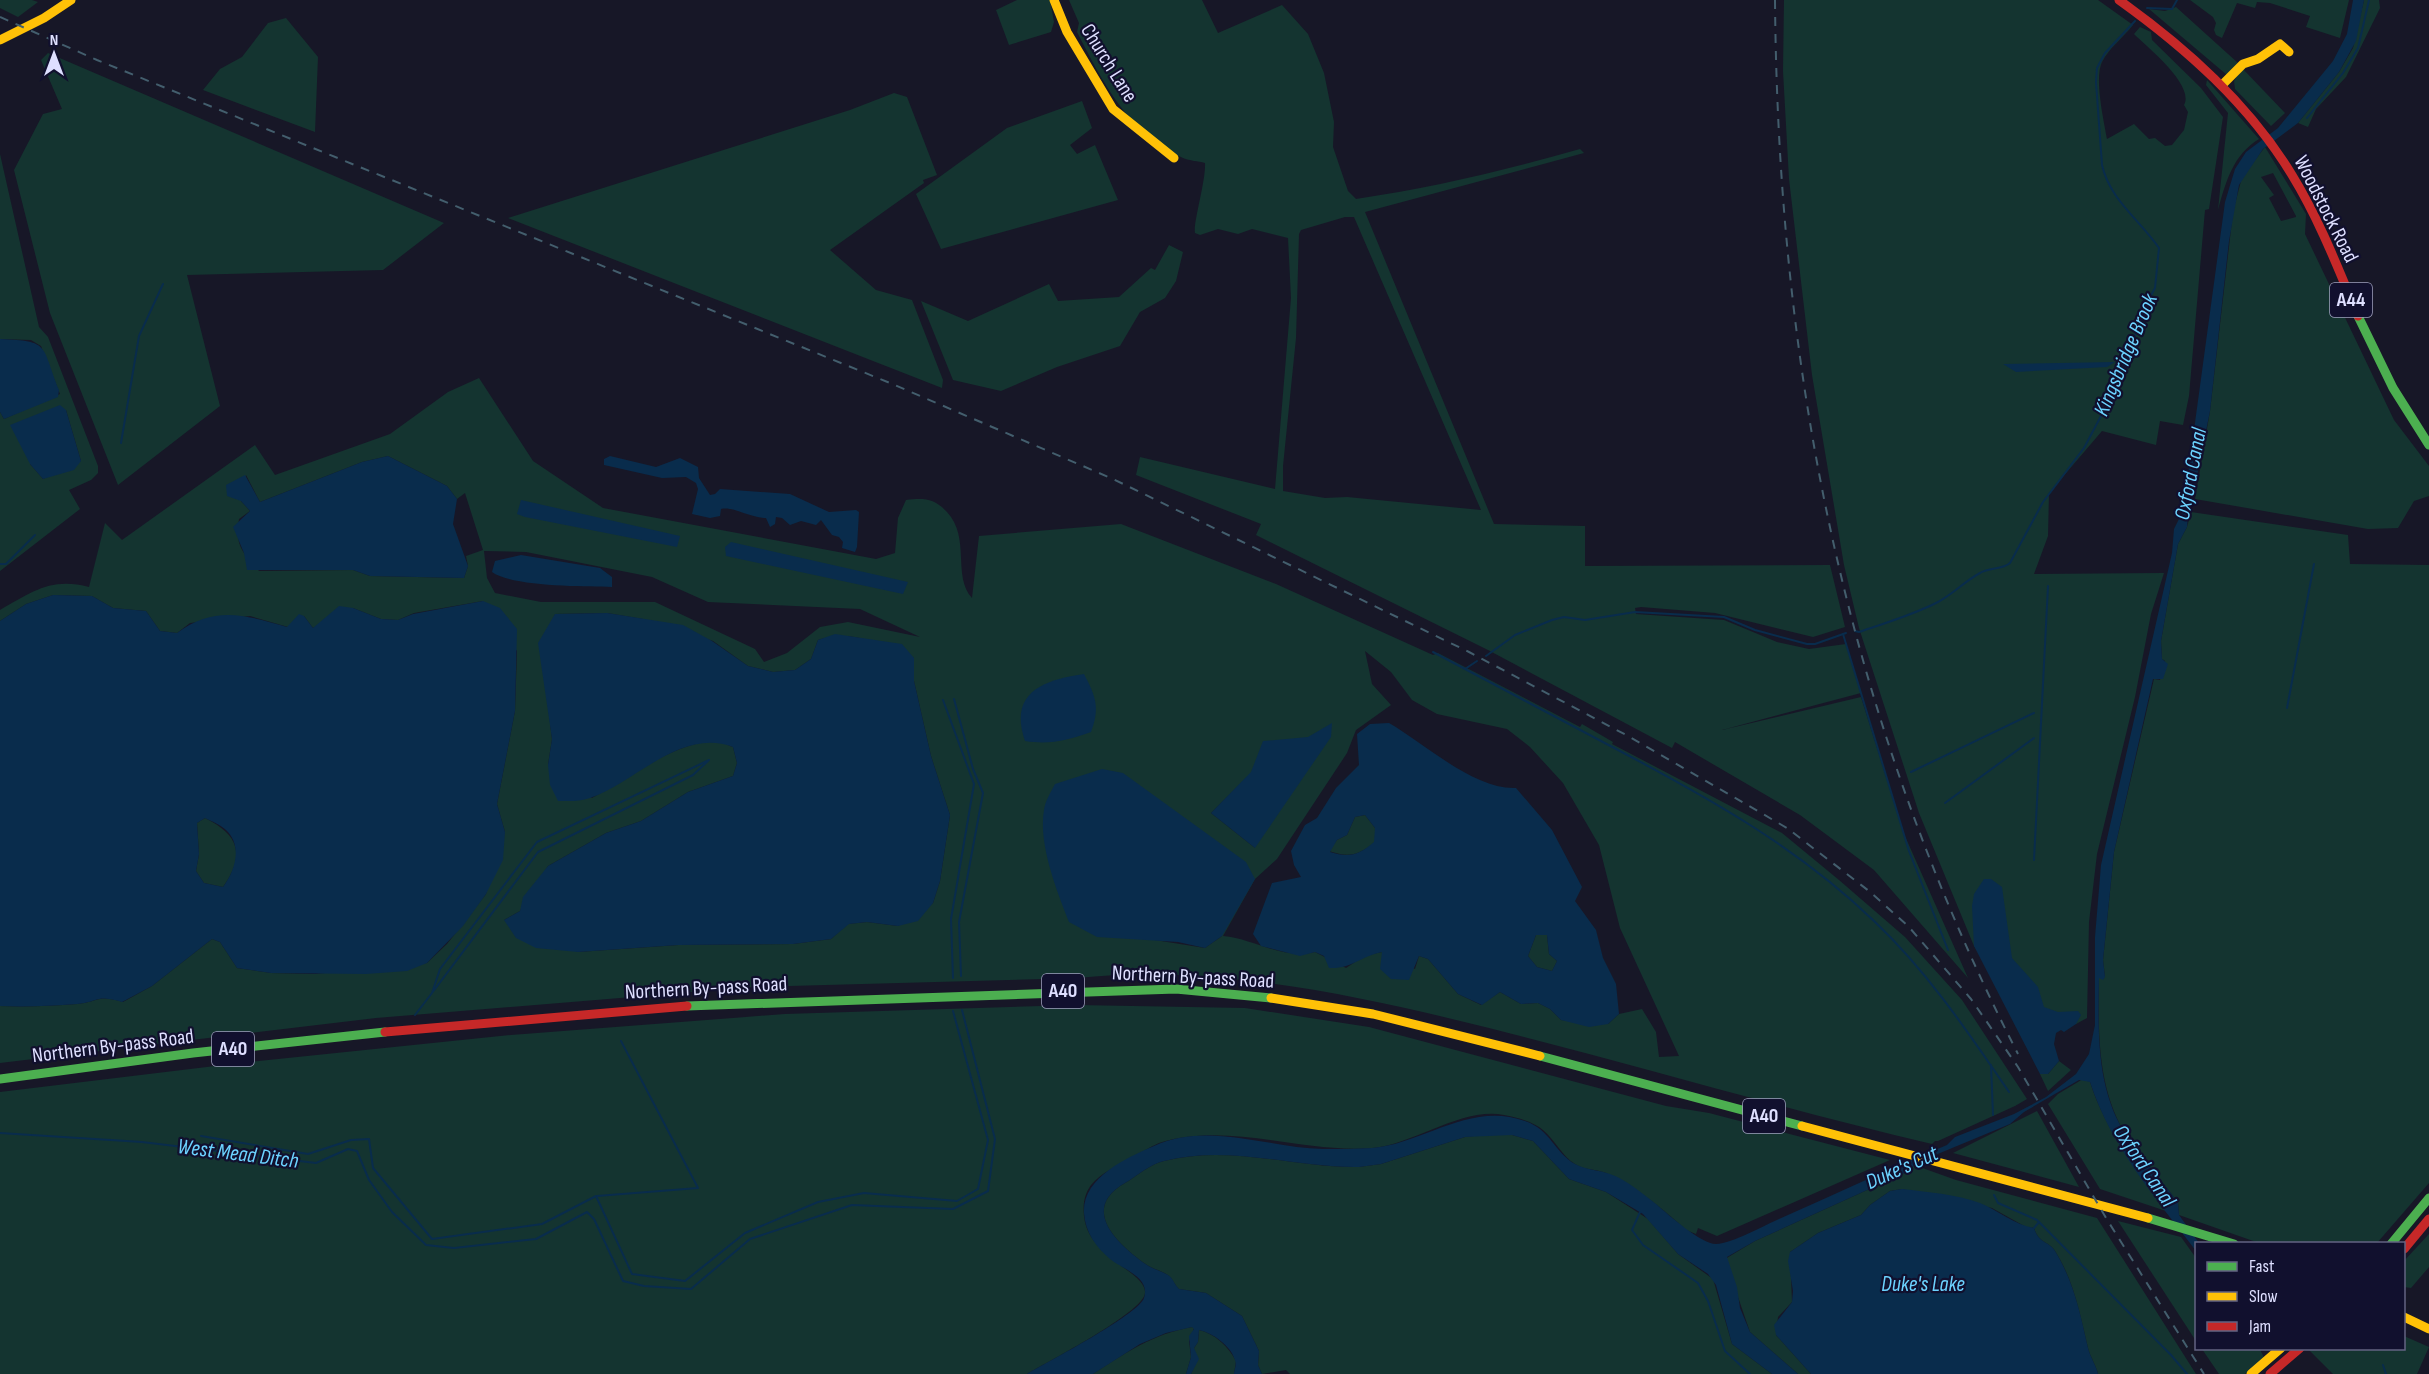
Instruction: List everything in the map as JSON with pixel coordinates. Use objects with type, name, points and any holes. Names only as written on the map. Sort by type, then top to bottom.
[{"type":"main road","points":[[0,40],[44,18],[71,0]]},
{"type":"main road","name":"Church Lane","points":[[1054,0],[1067,32],[1113,109],[1174,158]]},
{"type":"main road","name":"A44","points":[[2119,0],[2179,44],[2222,85]]},
{"type":"main road","points":[[2222,85],[2243,64],[2258,59],[2280,44],[2289,51]]},
{"type":"main road","name":"Woodstock Road","points":[[2222,85],[2274,148],[2310,207],[2382,369],[2404,409],[2429,445]]},
{"type":"main road","name":"Northern By-pass Road","points":[[0,1079],[193,1053],[466,1023],[714,1004],[960,993],[1176,989],[1247,994],[1373,1014],[2054,1191],[2229,1242]]},
{"type":"main road","points":[[2393,1242],[2429,1198]]},
{"type":"main road","points":[[2405,1247],[2429,1219]]},
{"type":"main road","points":[[2405,1318],[2429,1329]]},
{"type":"main road","points":[[2251,1374],[2279,1350]]},
{"type":"main road","points":[[2271,1374],[2298,1350]]},
{"type":"green space","points":[[0,0],[38,2],[18,17],[0,8]]},
{"type":"green space","points":[[1017,0],[1050,0],[1054,22],[1051,32],[1009,45],[996,10]]},
{"type":"green space","points":[[1069,0],[1202,0],[1218,33],[1282,5],[1308,34],[1324,73],[1334,122],[1333,147],[1348,191],[1356,199],[1469,178],[1580,149],[1584,153],[1365,212],[1494,524],[1585,526],[1585,566],[1830,565],[1845,627],[1813,637],[1715,613],[1641,607],[1635,608],[1636,614],[1724,620],[1777,642],[1809,649],[1846,644],[1861,693],[1722,730],[1861,697],[1904,834],[1968,978],[1874,870],[1800,815],[1675,742],[1672,748],[1488,650],[1256,535],[1261,524],[1136,475],[1140,457],[1275,489],[1291,298],[1288,238],[1252,229],[1238,234],[1218,229],[1200,235],[1195,233],[1205,163],[1186,159],[1164,148],[1132,121],[1119,105],[1097,69],[1077,32],[1079,23]],"holes":[[[1345,217],[1354,217],[1481,510],[1347,497],[1325,498],[1283,491],[1283,466],[1296,338],[1299,234],[1301,230]]]},
{"type":"green space","points":[[1784,0],[2098,0],[2133,25],[2108,52],[2100,69],[2100,100],[2107,139],[2134,124],[2149,139],[2155,138],[2165,146],[2172,145],[2184,130],[2188,112],[2184,105],[2186,97],[2183,87],[2168,67],[2134,34],[2140,27],[2151,32],[2152,40],[2201,88],[2223,117],[2209,209],[2205,210],[2189,396],[2183,425],[2160,421],[2156,445],[2102,431],[2049,493],[2048,536],[2034,574],[2164,573],[2151,614],[2135,697],[2097,854],[2089,922],[2087,1018],[2076,1024],[2030,1025],[1974,946],[1919,813],[1859,628],[1844,565],[1812,375],[1789,179],[1783,71]]},
{"type":"green space","points":[[2190,0],[2349,0],[2340,38],[2306,27],[2310,16],[2270,3],[2257,2],[2255,8],[2237,3],[2222,38],[2216,35],[2214,30],[2216,23],[2213,17]]},
{"type":"green space","points":[[2364,0],[2379,0],[2380,8],[2346,77],[2316,109],[2308,127],[2298,123],[2339,72],[2353,48]]},
{"type":"green space","points":[[2176,7],[2238,63],[2227,75],[2149,9],[2165,11]]},
{"type":"green space","points":[[286,18],[318,57],[315,132],[203,90],[220,69],[242,57],[268,23]]},
{"type":"green space","points":[[48,53],[444,223],[383,270],[187,275],[220,406],[118,485],[50,313],[14,170],[43,114],[62,109],[41,60]]},
{"type":"green space","points":[[2242,68],[2285,113],[2271,126],[2235,89],[2234,81]]},
{"type":"green space","points":[[2207,80],[2259,139],[2250,145],[2237,161],[2228,179],[2218,210],[2228,113],[2206,85]]},
{"type":"green space","points":[[894,93],[907,97],[937,175],[923,180],[924,183],[830,250],[876,290],[912,300],[943,380],[942,388],[508,218],[850,110]]},
{"type":"green space","points":[[1082,101],[1092,128],[1070,145],[1077,154],[1095,145],[1118,200],[941,249],[916,194],[1007,128]]},
{"type":"green space","points":[[2265,147],[2306,214],[2305,234],[2394,420],[2429,466],[2429,496],[2414,501],[2398,528],[2368,529],[2195,499],[2210,411],[2233,212],[2242,177]],"holes":[[[2273,173],[2296,216],[2281,221],[2269,198],[2274,195],[2261,177]]]},
{"type":"green space","points":[[0,154],[39,327],[48,337],[98,466],[98,473],[91,480],[69,490],[80,509],[0,571],[0,412],[4,419],[60,394],[41,346],[31,340],[0,339]],"holes":[[[66,410],[81,461],[43,479],[30,464]]]},
{"type":"green space","points":[[1169,245],[1183,252],[1176,281],[1165,298],[1140,312],[1120,346],[1057,367],[1001,391],[953,380],[921,301],[968,321],[1049,284],[1058,301],[1119,297],[1151,268],[1155,270]]},
{"type":"green space","points":[[479,378],[533,461],[603,508],[876,559],[895,553],[898,518],[906,500],[928,500],[942,507],[954,522],[960,545],[963,579],[972,598],[979,536],[1121,524],[1276,584],[1433,655],[1438,653],[1580,727],[1582,724],[1613,742],[1612,744],[1782,833],[1905,937],[1962,1000],[2027,1099],[1932,1144],[1544,1042],[1388,1004],[1285,985],[1181,975],[753,987],[376,1018],[0,1063],[0,1006],[77,1004],[102,999],[123,1002],[152,986],[212,939],[220,942],[237,968],[271,973],[315,974],[427,963],[447,944],[486,894],[505,832],[497,804],[515,711],[517,651],[483,601],[414,613],[398,620],[381,619],[353,608],[313,628],[304,616],[288,627],[250,616],[190,623],[177,633],[160,631],[146,611],[113,608],[92,596],[53,595],[26,604],[0,621],[0,610],[42,588],[64,584],[89,587],[105,523],[122,540],[255,445],[275,475],[390,434],[448,392]],"holes":[[[388,456],[447,486],[457,499],[465,493],[483,550],[466,556],[468,566],[464,578],[370,576],[353,570],[259,571],[244,553],[238,536],[239,519],[250,511],[241,501],[246,475],[260,502],[362,462]],[[484,551],[526,552],[652,577],[708,602],[860,609],[920,637],[848,622],[820,627],[787,653],[764,662],[755,649],[655,602],[541,602],[495,593],[487,578]],[[607,613],[643,619],[713,641],[748,666],[773,672],[795,670],[811,659],[818,640],[831,637],[855,637],[879,643],[914,658],[914,681],[931,756],[950,815],[940,881],[933,903],[898,926],[867,922],[848,924],[831,939],[793,944],[678,945],[578,952],[504,920],[520,911],[548,866],[606,833],[641,821],[688,792],[733,776],[737,763],[733,747],[717,741],[699,743],[651,763],[592,798],[548,765],[552,739],[544,674],[555,614]],[[1365,651],[1391,672],[1412,700],[1437,714],[1507,729],[1530,747],[1563,783],[1599,845],[1620,928],[1679,1056],[1659,1057],[1656,1032],[1642,1009],[1619,1014],[1608,1024],[1561,1020],[1550,1009],[1538,1003],[1521,1004],[1500,992],[1481,1005],[1458,994],[1428,959],[1419,956],[1415,969],[1382,952],[1364,956],[1346,968],[1315,952],[1291,953],[1223,936],[1255,879],[1277,859],[1347,753],[1356,730],[1391,705],[1372,684]],[[1237,787],[1255,848],[1211,813]],[[1222,936],[1205,948],[1142,938]]]},
{"type":"green space","points":[[2191,512],[2348,535],[2350,564],[2429,565],[2429,1183],[2378,1242],[2256,1242],[2179,1215],[2178,1203],[2128,1138],[2110,1101],[2100,1040],[2099,978],[2105,977],[2103,960],[2114,852],[2154,679],[2160,680],[2165,661],[2162,659],[2161,641],[2178,544],[2187,527]]},
{"type":"green space","points":[[1365,815],[1375,828],[1375,842],[1354,854],[1329,851],[1337,840],[1347,835],[1355,817]]},
{"type":"green space","points":[[205,818],[225,831],[235,847],[235,865],[223,887],[204,883],[196,871],[199,854],[197,823]]},
{"type":"green space","points":[[1536,935],[1547,935],[1549,954],[1557,961],[1552,971],[1537,967],[1528,956]]},
{"type":"green space","points":[[1076,1005],[1245,1008],[1369,1027],[1666,1106],[1709,1113],[1890,1160],[1717,1236],[1698,1228],[1696,1234],[1686,1230],[1628,1185],[1606,1173],[1575,1164],[1539,1127],[1525,1120],[1504,1115],[1472,1116],[1405,1140],[1373,1148],[1319,1147],[1239,1136],[1212,1135],[1185,1137],[1159,1143],[1099,1177],[1091,1185],[1085,1196],[1084,1204],[1088,1231],[1096,1243],[1137,1278],[1143,1285],[1145,1293],[1129,1312],[1112,1324],[1027,1374],[0,1374],[0,1092],[240,1063],[511,1035],[785,1014]]},
{"type":"green space","points":[[2059,1061],[2071,1070],[2048,1091],[2040,1074],[2048,1074]]},
{"type":"green space","points":[[2083,1079],[2090,1082],[2113,1134],[2166,1211],[2100,1189],[2048,1104],[2058,1094]]},
{"type":"green space","points":[[2037,1111],[2079,1187],[1953,1153]]},
{"type":"green space","points":[[1492,1134],[1512,1135],[1533,1141],[1569,1179],[1606,1192],[1648,1219],[1678,1254],[1713,1279],[1732,1344],[1772,1374],[1290,1374],[1286,1370],[1262,1374],[1258,1365],[1259,1351],[1242,1316],[1206,1293],[1179,1289],[1169,1276],[1147,1265],[1125,1247],[1115,1237],[1104,1215],[1105,1204],[1112,1193],[1149,1167],[1164,1161],[1189,1156],[1213,1155],[1359,1167],[1381,1164],[1465,1137]]},
{"type":"green space","points":[[1914,1165],[1956,1180],[2097,1218],[2196,1374],[2098,1374],[2089,1351],[2076,1298],[2062,1262],[2050,1245],[2041,1240],[2034,1228],[2026,1227],[1992,1208],[1902,1189],[1890,1191],[1870,1205],[1861,1215],[1818,1233],[1790,1252],[1792,1302],[1778,1317],[1776,1335],[1811,1374],[1798,1374],[1750,1332],[1725,1259],[1755,1241],[1909,1171]]},
{"type":"green space","points":[[2118,1221],[2181,1237],[2195,1257],[2195,1339]]},
{"type":"green space","points":[[2429,1234],[2429,1267],[2411,1288],[2405,1287],[2405,1260]]},
{"type":"green space","points":[[1194,1328],[1189,1341],[1191,1357],[1186,1374],[1093,1374],[1152,1339]]},
{"type":"green space","points":[[1199,1330],[1216,1338],[1229,1350],[1236,1361],[1234,1374],[1191,1374],[1195,1365],[1194,1348],[1198,1342]]},
{"type":"green space","points":[[2405,1336],[2429,1347],[2417,1374],[2333,1374],[2309,1350],[2405,1350]]},
{"type":"green space","points":[[2203,1350],[2260,1350],[2264,1358],[2245,1374],[2219,1374]]},
{"type":"water","points":[[2353,0],[2364,0],[2356,41],[2339,72],[2298,123],[2263,149],[2239,185],[2229,241],[2210,411],[2189,505],[2187,527],[2178,544],[2161,641],[2162,659],[2168,664],[2163,679],[2153,679],[2114,852],[2103,960],[2105,977],[2103,980],[2099,978],[2099,1040],[2104,1081],[2118,1120],[2128,1138],[2178,1203],[2179,1215],[2198,1242],[2195,1242],[2195,1250],[2122,1150],[2099,1106],[2090,1082],[2079,1080],[2024,1112],[2010,1124],[1916,1163],[1909,1171],[1755,1241],[1727,1257],[1737,1287],[1740,1308],[1750,1332],[1798,1374],[1772,1374],[1732,1344],[1716,1285],[1708,1274],[1678,1254],[1643,1214],[1606,1192],[1569,1179],[1533,1141],[1512,1135],[1465,1137],[1381,1164],[1359,1167],[1237,1156],[1188,1156],[1154,1165],[1125,1183],[1112,1193],[1105,1204],[1104,1215],[1115,1237],[1125,1247],[1147,1265],[1170,1276],[1179,1289],[1206,1293],[1242,1316],[1259,1351],[1258,1365],[1262,1374],[1234,1374],[1236,1362],[1230,1350],[1215,1337],[1199,1330],[1198,1342],[1194,1348],[1199,1359],[1191,1374],[1186,1374],[1191,1357],[1189,1336],[1194,1329],[1192,1327],[1166,1333],[1140,1344],[1093,1374],[1027,1374],[1110,1326],[1138,1306],[1144,1298],[1145,1291],[1139,1279],[1110,1259],[1092,1239],[1085,1220],[1085,1201],[1090,1189],[1098,1180],[1119,1163],[1154,1146],[1175,1139],[1217,1136],[1302,1148],[1372,1148],[1392,1145],[1466,1119],[1505,1116],[1534,1125],[1575,1164],[1623,1180],[1694,1234],[1716,1244],[1748,1234],[1947,1145],[1955,1137],[2014,1114],[2046,1097],[2076,1074],[2089,1054],[2095,1025],[2095,937],[2101,865],[2172,553],[2174,529],[2183,511],[2225,202],[2235,169],[2246,152],[2278,128],[2333,61],[2347,34]]},
{"type":"water","points":[[0,339],[28,341],[42,348],[59,390],[58,397],[4,419],[0,412]]},
{"type":"water","points":[[2115,362],[2107,367],[2016,372],[2003,364]]},
{"type":"water","points":[[60,405],[66,410],[81,461],[74,470],[43,479],[30,464],[10,425]]},
{"type":"water","points":[[388,456],[447,486],[457,499],[453,524],[468,566],[464,578],[370,576],[353,570],[247,570],[244,553],[233,527],[250,511],[241,501],[227,496],[226,485],[245,475],[260,502],[362,462]]},
{"type":"water","points":[[610,456],[656,467],[680,458],[698,467],[699,478],[710,495],[720,489],[790,494],[829,512],[856,510],[859,512],[857,547],[855,552],[842,548],[843,542],[839,537],[832,535],[821,520],[816,525],[801,521],[790,525],[782,518],[776,517],[775,524],[770,527],[766,518],[731,509],[721,509],[720,516],[710,518],[692,514],[698,489],[696,483],[686,477],[662,478],[604,465],[604,459]]},
{"type":"water","points":[[521,500],[680,536],[677,547],[525,517],[517,514]]},
{"type":"water","points":[[731,542],[908,582],[903,594],[726,556],[725,547]]},
{"type":"water","points":[[521,555],[600,568],[612,577],[612,587],[567,586],[516,581],[492,572],[495,561]]},
{"type":"water","points":[[53,595],[92,596],[113,608],[146,611],[160,631],[177,633],[204,619],[230,615],[244,616],[287,627],[299,614],[304,616],[313,628],[339,606],[353,608],[381,619],[398,620],[413,614],[483,601],[500,608],[517,629],[515,711],[497,804],[505,832],[503,860],[486,894],[463,926],[427,963],[407,971],[366,974],[271,973],[237,968],[220,942],[212,939],[152,986],[122,1002],[102,999],[77,1004],[0,1006],[0,621],[26,604]],"holes":[[[205,818],[226,830],[234,843],[236,851],[234,866],[223,887],[204,883],[196,871],[199,854],[197,823]]]},
{"type":"water","points":[[607,613],[683,625],[712,641],[748,666],[773,672],[795,670],[811,659],[818,640],[835,634],[902,644],[914,658],[914,681],[931,756],[950,815],[940,881],[933,903],[918,921],[898,926],[867,922],[849,924],[831,939],[793,944],[678,945],[578,952],[536,948],[516,938],[504,920],[520,911],[523,897],[548,866],[606,833],[641,821],[688,792],[733,776],[737,763],[733,747],[714,743],[695,744],[659,759],[607,791],[578,801],[558,801],[550,785],[548,765],[552,739],[538,643],[555,614]]},
{"type":"water","points":[[1084,674],[1096,709],[1091,732],[1059,741],[1025,741],[1021,711],[1033,691],[1056,680]]},
{"type":"water","points":[[1332,723],[1331,737],[1255,848],[1211,813],[1251,772],[1263,741],[1308,737]]},
{"type":"water","points":[[1389,723],[1467,774],[1500,787],[1516,788],[1552,830],[1582,887],[1575,901],[1596,930],[1603,958],[1616,984],[1619,1014],[1608,1024],[1589,1027],[1561,1020],[1550,1009],[1538,1003],[1521,1004],[1500,992],[1482,1005],[1458,994],[1428,959],[1419,956],[1409,980],[1391,979],[1380,969],[1382,952],[1344,967],[1329,968],[1324,956],[1315,952],[1300,956],[1261,946],[1253,934],[1272,883],[1301,877],[1294,865],[1291,851],[1305,825],[1317,818],[1336,788],[1359,765],[1357,734],[1370,724]],"holes":[[[1365,815],[1375,828],[1374,842],[1354,854],[1343,855],[1330,852],[1337,840],[1347,835],[1355,817]],[[1536,935],[1547,935],[1549,954],[1557,961],[1552,971],[1537,967],[1528,956]]]},
{"type":"water","points":[[1102,769],[1123,773],[1246,862],[1255,879],[1222,936],[1205,948],[1178,942],[1097,937],[1069,922],[1046,852],[1043,823],[1045,807],[1055,784]]},
{"type":"water","points":[[1984,879],[1991,879],[2002,887],[2012,958],[2038,987],[2044,1007],[2058,1012],[2078,1011],[2081,1015],[2076,1024],[2064,1032],[2061,1030],[2056,1033],[2054,1044],[2059,1061],[2048,1074],[2040,1074],[1974,946],[1972,906],[1974,894]]},
{"type":"water","name":"Duke's Lake","points":[[1902,1189],[1961,1197],[1987,1206],[2020,1224],[2034,1228],[2041,1240],[2055,1251],[2067,1274],[2098,1374],[1811,1374],[1776,1335],[1774,1325],[1792,1302],[1793,1291],[1788,1261],[1790,1252],[1818,1233],[1861,1215],[1870,1205],[1890,1191]]},
{"type":"waterway","name":"Kingsbridge Brook","points":[[2147,8],[2172,9],[2177,0]]},
{"type":"waterway","points":[[2307,118],[2343,73],[2358,48],[2369,0]]},
{"type":"waterway","name":"Kingsbridge Brook","points":[[1855,631],[1859,632],[1928,607],[1980,573],[2010,563],[2043,502],[2084,448],[2101,416],[2111,389],[2129,360],[2140,316],[2155,288],[2159,248],[2118,199],[2106,177],[2102,165],[2096,82],[2097,68],[2105,53],[2135,21]]},
{"type":"waterway","points":[[121,443],[139,336],[163,284]]},
{"type":"waterway","points":[[0,564],[6,564],[35,535]]},
{"type":"waterway","points":[[2287,708],[2314,564]]},
{"type":"waterway","points":[[2034,860],[2048,586]]},
{"type":"waterway","name":"Kingsbridge Brook","points":[[1486,656],[1515,635],[1552,620],[1564,617],[1585,620],[1635,612],[1724,617],[1755,630],[1807,644],[1815,644],[1846,633]]},
{"type":"waterway","points":[[1843,634],[1909,851],[1948,950]]},
{"type":"waterway","points":[[1433,652],[1686,787],[1752,826],[1816,871],[1874,921],[1912,960],[1962,1025],[2009,1092]]},
{"type":"waterway","name":"Kingsbridge Brook","points":[[1465,669],[1477,661]]},
{"type":"waterway","points":[[954,699],[973,769],[983,793],[959,922],[961,976]]},
{"type":"waterway","points":[[943,700],[974,784],[951,919],[953,978]]},
{"type":"waterway","points":[[1911,772],[2034,713]]},
{"type":"waterway","points":[[1945,803],[2034,738]]},
{"type":"waterway","points":[[415,1015],[432,993],[538,852],[693,775],[709,760],[537,842],[440,969],[432,993]]},
{"type":"waterway","name":"West Mead Ditch","points":[[0,1133],[142,1142],[316,1163],[348,1149],[357,1151],[369,1180],[392,1212],[426,1245],[454,1248],[536,1239],[587,1212],[594,1219],[623,1281],[644,1286],[691,1289],[750,1239],[852,1205],[953,1209],[988,1191],[995,1139],[962,1010]]},
{"type":"waterway","name":"West Mead Ditch","points":[[201,1136],[308,1154],[351,1140],[369,1139],[373,1168],[432,1239],[542,1224],[596,1196],[632,1274],[685,1281],[745,1233],[818,1202],[864,1193],[957,1201],[978,1189],[988,1140],[953,1011]]},
{"type":"waterway","points":[[597,1196],[698,1188],[621,1041]]},
{"type":"waterway","points":[[1991,1065],[1993,1115]]},
{"type":"waterway","points":[[1994,1195],[1998,1203],[2037,1220],[2187,1374]]},
{"type":"waterway","points":[[1640,1212],[1632,1230],[1643,1245],[1698,1283],[1708,1301],[1725,1351],[1750,1374]]},
{"type":"waterway","points":[[2034,1228],[2039,1222]]},
{"type":"waterway","points":[[2383,1365],[2386,1374]]},
{"type":"railway","points":[[1775,0],[1779,139],[1790,275],[1808,410],[1833,542],[1866,672],[1908,801],[1958,928],[2018,1054]]},
{"type":"railway","points":[[0,17],[97,60],[890,383],[1113,479],[1469,652],[1628,736],[1787,828],[1869,891],[1909,927],[1971,999],[2018,1067],[2106,1218],[2204,1374]]},
{"type":"traffic: fast","points":[[2358,316],[2393,388],[2429,445]]},
{"type":"traffic: fast","points":[[687,1006],[1176,989],[1271,998]]},
{"type":"traffic: fast","points":[[0,1079],[193,1053],[385,1032]]},
{"type":"traffic: fast","points":[[1540,1056],[1802,1126]]},
{"type":"traffic: fast","points":[[2393,1242],[2429,1198]]},
{"type":"traffic: fast","points":[[2148,1218],[2227,1242]]},
{"type":"traffic: slow","points":[[0,40],[44,18],[71,0]]},
{"type":"traffic: slow","points":[[1054,0],[1067,32],[1113,109],[1174,158]]},
{"type":"traffic: slow","points":[[2222,85],[2243,64],[2258,59],[2280,44],[2289,52]]},
{"type":"traffic: slow","points":[[1271,998],[1373,1014],[1540,1056]]},
{"type":"traffic: slow","points":[[1802,1126],[2148,1218]]},
{"type":"traffic: slow","points":[[2405,1317],[2429,1329]]},
{"type":"traffic: slow","points":[[2251,1374],[2279,1350]]},
{"type":"traffic: jam","points":[[2119,0],[2144,18],[2214,79],[2236,101],[2275,149],[2311,209],[2358,316]]},
{"type":"traffic: jam","points":[[385,1032],[687,1006]]},
{"type":"traffic: jam","points":[[2405,1248],[2429,1219]]},
{"type":"traffic: jam","points":[[2270,1374],[2298,1350]]},
{"type":"water label","name":"Oxford Canal","points":[[2191,474]]},
{"type":"water label","name":"Oxford Canal","points":[[2144,1166]]},
{"type":"water label","name":"Duke's Cut","points":[[1902,1168]]}]
